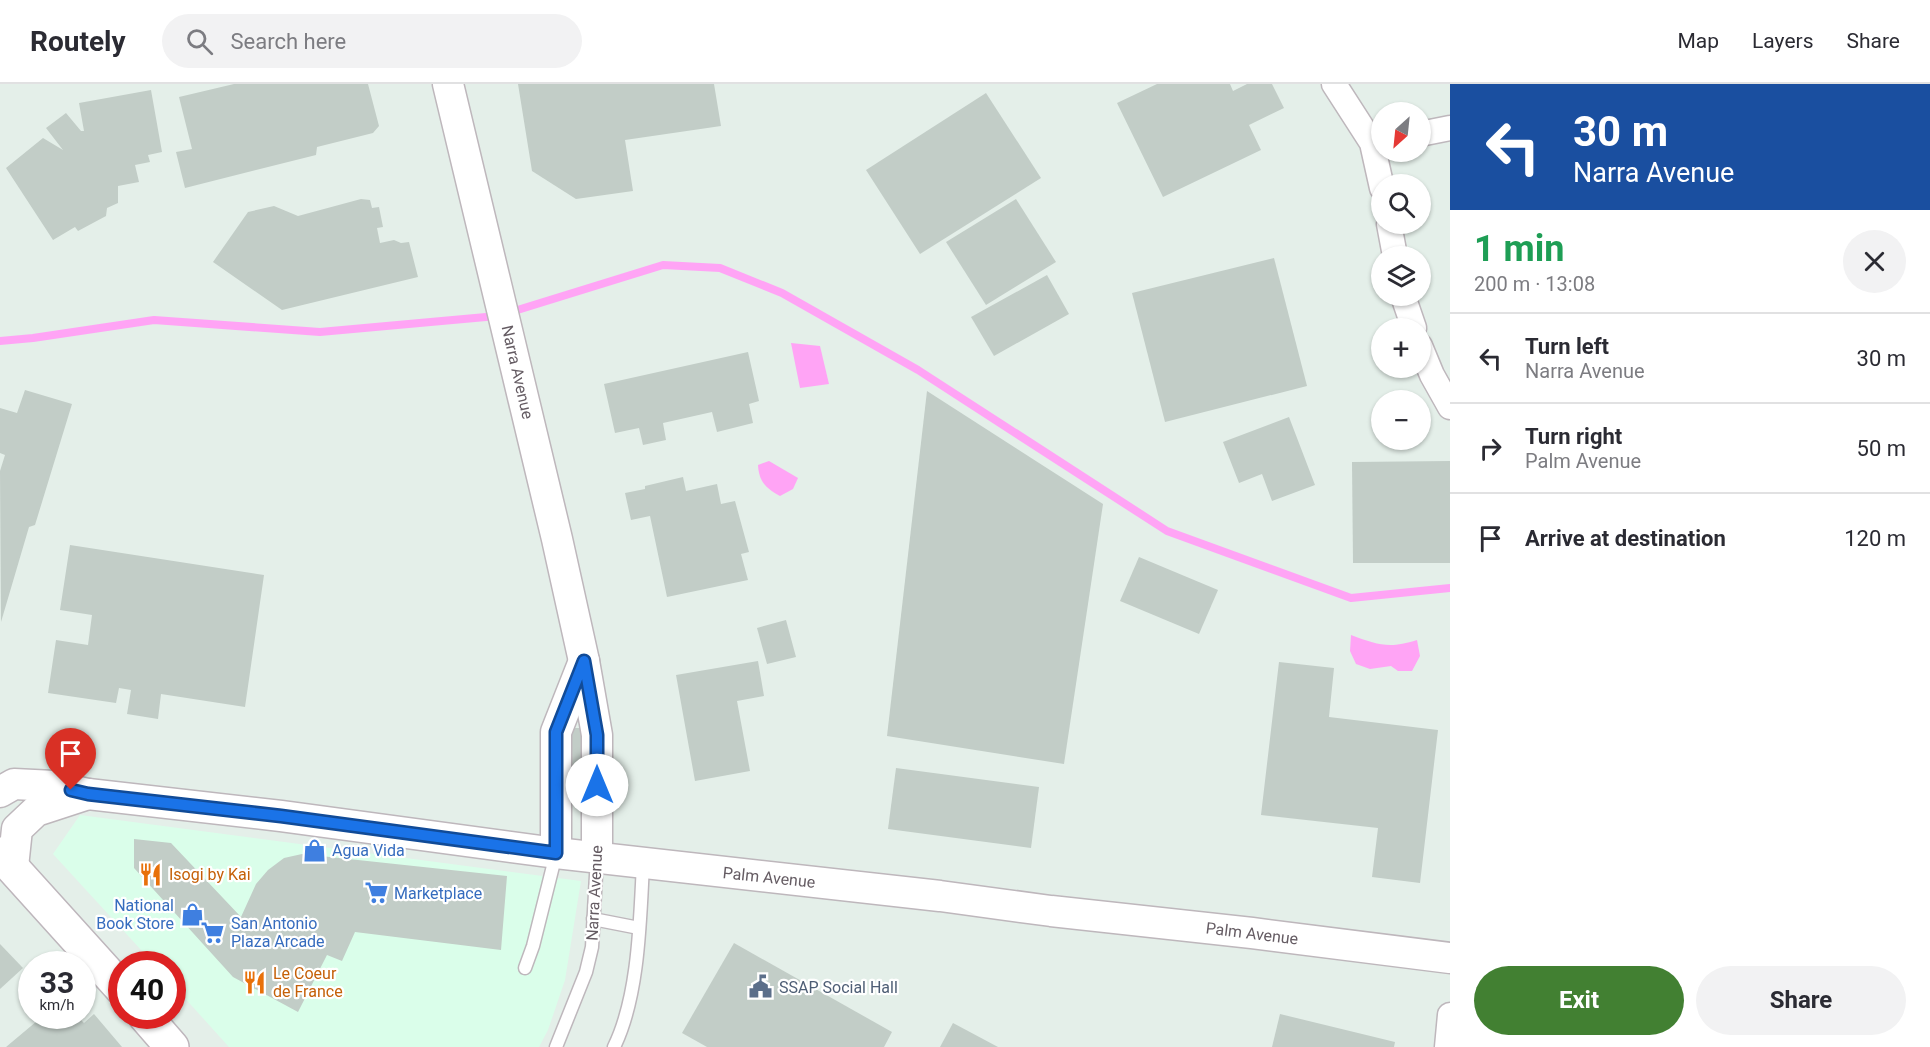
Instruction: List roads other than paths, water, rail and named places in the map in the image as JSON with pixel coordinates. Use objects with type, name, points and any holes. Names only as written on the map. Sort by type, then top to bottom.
[{"type":"main road","points":[[7,860],[108,973]]},
{"type":"main road","points":[[156,1029],[172,1047]]},
{"type":"street","name":"Narra Avenue","points":[[448,84],[584,661],[597,735],[597,857]]},
{"type":"street","points":[[1334,84],[1371,134]]},
{"type":"street","points":[[1431,132],[1450,128]]},
{"type":"street","points":[[1431,373],[1450,406]]},
{"type":"street","points":[[556,853],[556,732],[584,661]]},
{"type":"street","name":"Palm Avenue","points":[[0,792],[14,784],[54,786],[88,794],[281,816],[556,853],[930,895],[1051,912],[1264,934],[1450,958]]},
{"type":"street","name":"Palm Avenue","points":[[7,860],[17,829],[36,812],[88,794]]},
{"type":"street","points":[[1447,1047],[1450,1015]]},
{"type":"lane","points":[[525,968],[534,946],[556,853]]},
{"type":"lane","name":"Narra Avenue","points":[[556,1047],[586,972],[592,947],[597,857]]},
{"type":"lane","points":[[614,1047],[620,1033],[632,982],[639,928],[643,862]]},
{"type":"lane","points":[[593,919],[639,928]]},
{"type":"waterway","points":[[511,312],[663,265],[720,268],[782,293],[918,370],[1167,531],[1351,598],[1450,588]]},
{"type":"waterway","points":[[0,341],[154,320],[320,332],[497,316]]},
{"type":"place","name":"Agua Vida","points":[[314,850]]},
{"type":"place","name":"Isogi by Kai","points":[[151,874]]},
{"type":"place","name":"Marketplace","points":[[376,893]]},
{"type":"place","name":"National Book Store","points":[[192,914]]},
{"type":"place","name":"San Antonio Plaza Arcade","points":[[213,932]]},
{"type":"place","name":"Le Coeur de France","points":[[255,982]]},
{"type":"place","name":"SSAP Social Hall","points":[[761,987]]}]
